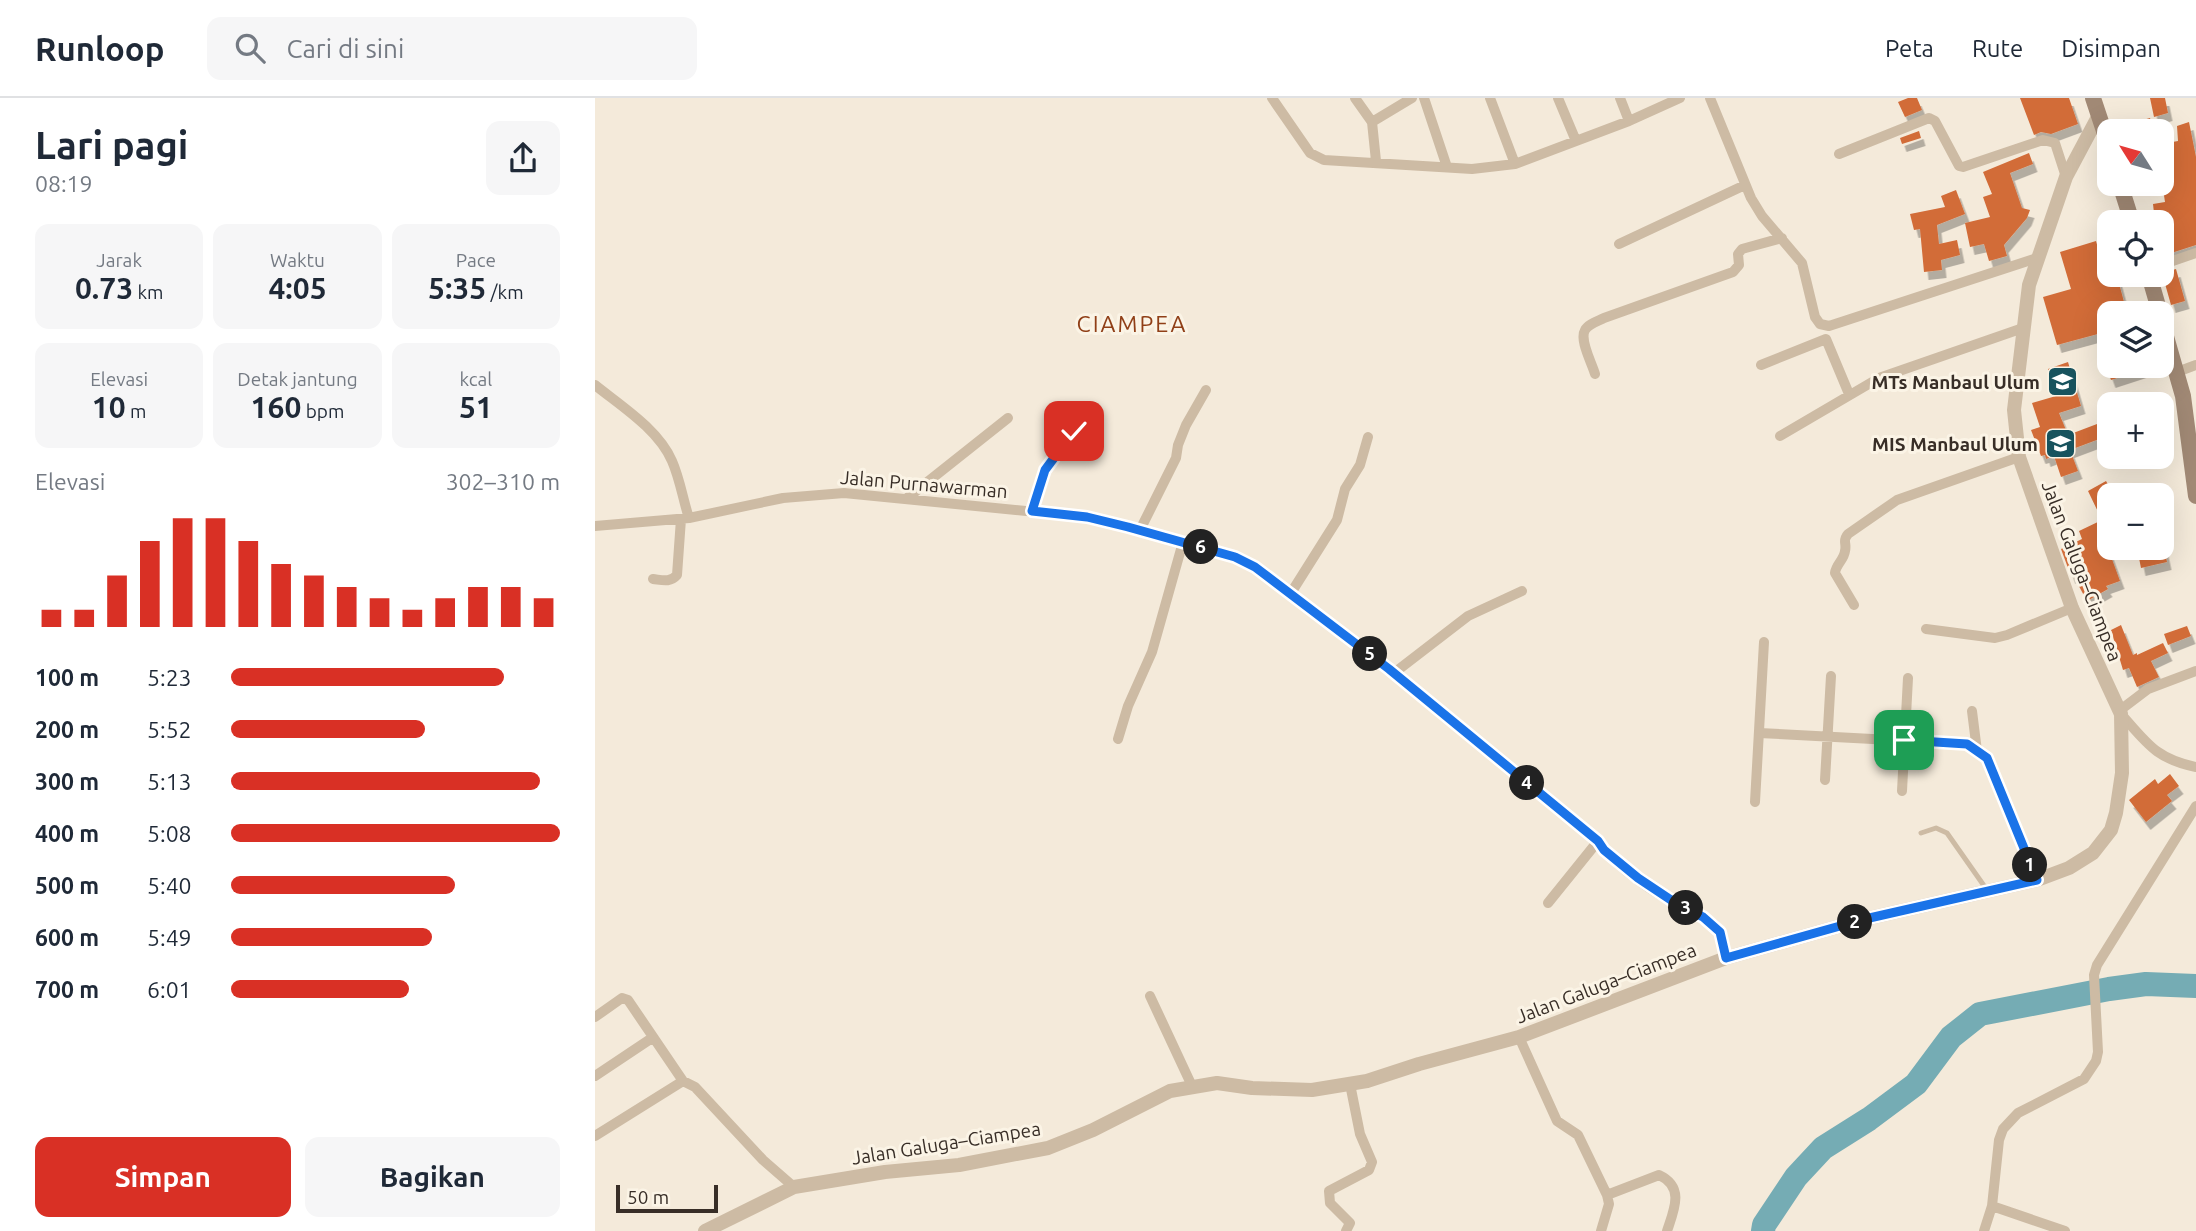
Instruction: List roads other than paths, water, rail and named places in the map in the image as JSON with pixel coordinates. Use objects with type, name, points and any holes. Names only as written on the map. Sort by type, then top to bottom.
[{"type":"main road","points":[[2093,98],[2100,119]]},
{"type":"main road","points":[[2174,362],[2194,452],[2196,496]]},
{"type":"street","points":[[1272,98],[1310,153],[1324,160],[1376,161],[1472,169],[1515,164],[1629,121],[1681,98]]},
{"type":"street","points":[[1355,98],[1372,122],[1376,161]]},
{"type":"street","points":[[1372,122],[1412,98]]},
{"type":"street","points":[[1424,98],[1447,167]]},
{"type":"street","points":[[1490,98],[1515,164]]},
{"type":"street","points":[[1558,98],[1576,141]]},
{"type":"street","points":[[1620,98],[1629,121]]},
{"type":"street","points":[[1710,98],[1745,186],[1762,216],[1802,263],[1815,317],[1821,324],[1829,326],[2037,258]]},
{"type":"street","name":"Jalan Galuga–Ciampea","points":[[705,1231],[794,1187],[885,1172],[971,1163],[1048,1148],[1093,1130],[1170,1090],[1217,1083],[1252,1088],[1312,1090],[1350,1084],[1519,1037],[1726,958],[1865,919],[2037,880],[2069,868],[2093,853],[2111,830],[2116,813],[2122,773],[2120,712],[2072,608],[2019,457],[2014,410],[2029,285],[2066,177],[2099,115]]},
{"type":"street","points":[[1839,155],[1929,118],[1935,121],[1959,166],[2049,140],[2055,143],[2066,177]]},
{"type":"street","points":[[1619,244],[1745,186]]},
{"type":"street","points":[[1595,374],[1583,334],[1587,327],[1604,318],[1733,272],[1739,265],[1738,254],[1742,249],[1782,238]]},
{"type":"street","points":[[2174,261],[2196,253]]},
{"type":"street","points":[[1780,436],[1879,378],[2023,328]]},
{"type":"street","points":[[1761,365],[1826,339],[1849,394]]},
{"type":"street","points":[[2177,372],[2196,365]]},
{"type":"street","points":[[595,385],[657,438],[672,461],[685,519],[677,575],[673,580],[653,579]]},
{"type":"street","points":[[1140,530],[1176,458],[1178,444],[1186,425],[1206,390]]},
{"type":"street","points":[[907,499],[1007,418]]},
{"type":"street","points":[[1032,511],[1045,470],[1074,431]]},
{"type":"street","points":[[1291,593],[1338,520],[1345,489],[1360,465],[1368,437]]},
{"type":"street","points":[[1854,606],[1835,573],[1835,568],[1844,555],[1845,536],[1897,500],[2019,457]]},
{"type":"street","name":"Jalan Purnawarman","points":[[595,526],[685,519],[757,503],[813,494],[844,493],[1087,517],[1235,557],[1264,573],[1394,673],[1598,841],[1604,850],[1638,878],[1677,904],[1703,917],[1720,932],[1726,958]]},
{"type":"street","points":[[1118,739],[1128,706],[1152,652],[1183,542]]},
{"type":"street","points":[[1394,673],[1468,616],[1521,591]]},
{"type":"street","points":[[1926,629],[1995,638],[2072,608]]},
{"type":"street","points":[[1755,802],[1764,642]]},
{"type":"street","points":[[2196,671],[2148,689],[2120,712],[2154,751],[2170,761],[2196,767]]},
{"type":"street","points":[[1825,780],[1831,676]]},
{"type":"street","points":[[1902,791],[1908,678]]},
{"type":"street","points":[[1972,711],[1977,751]]},
{"type":"street","points":[[1759,733],[1967,744],[1987,758],[2037,880]]},
{"type":"street","points":[[1984,1231],[1992,1206],[1999,1140],[2003,1129],[2018,1113],[2084,1079],[2091,1071],[2098,1052],[2094,975],[2102,956],[2196,806]]},
{"type":"street","points":[[1548,903],[1598,841]]},
{"type":"street","points":[[1150,996],[1192,1086]]},
{"type":"street","points":[[595,1017],[625,998],[683,1082],[695,1087],[763,1160],[794,1187]]},
{"type":"street","points":[[1519,1037],[1557,1121],[1578,1135],[1607,1195],[1609,1204],[1601,1231]]},
{"type":"street","points":[[595,1076],[652,1038]]},
{"type":"street","points":[[595,1136],[683,1082]]},
{"type":"street","points":[[1346,1231],[1350,1223],[1330,1203],[1329,1191],[1369,1170],[1371,1162],[1360,1134],[1350,1084]]},
{"type":"street","points":[[1607,1195],[1659,1175],[1667,1178],[1676,1189],[1677,1202],[1667,1231]]},
{"type":"street","points":[[1992,1206],[2065,1231]]},
{"type":"lane","points":[[1921,833],[1937,828],[1947,833],[1989,892]]},
{"type":"waterway","points":[[1763,1231],[1764,1225],[1796,1177],[1823,1148],[1869,1119],[1916,1084],[1951,1037],[1980,1014],[2146,984],[2196,986]]},
{"type":"place","name":"MTs Manbaul Ulum","points":[[2063,382]]},
{"type":"place","name":"MIS Manbaul Ulum","points":[[2061,444]]},
{"type":"district","name":"CIAMPEA","points":[[1132,323]]}]
